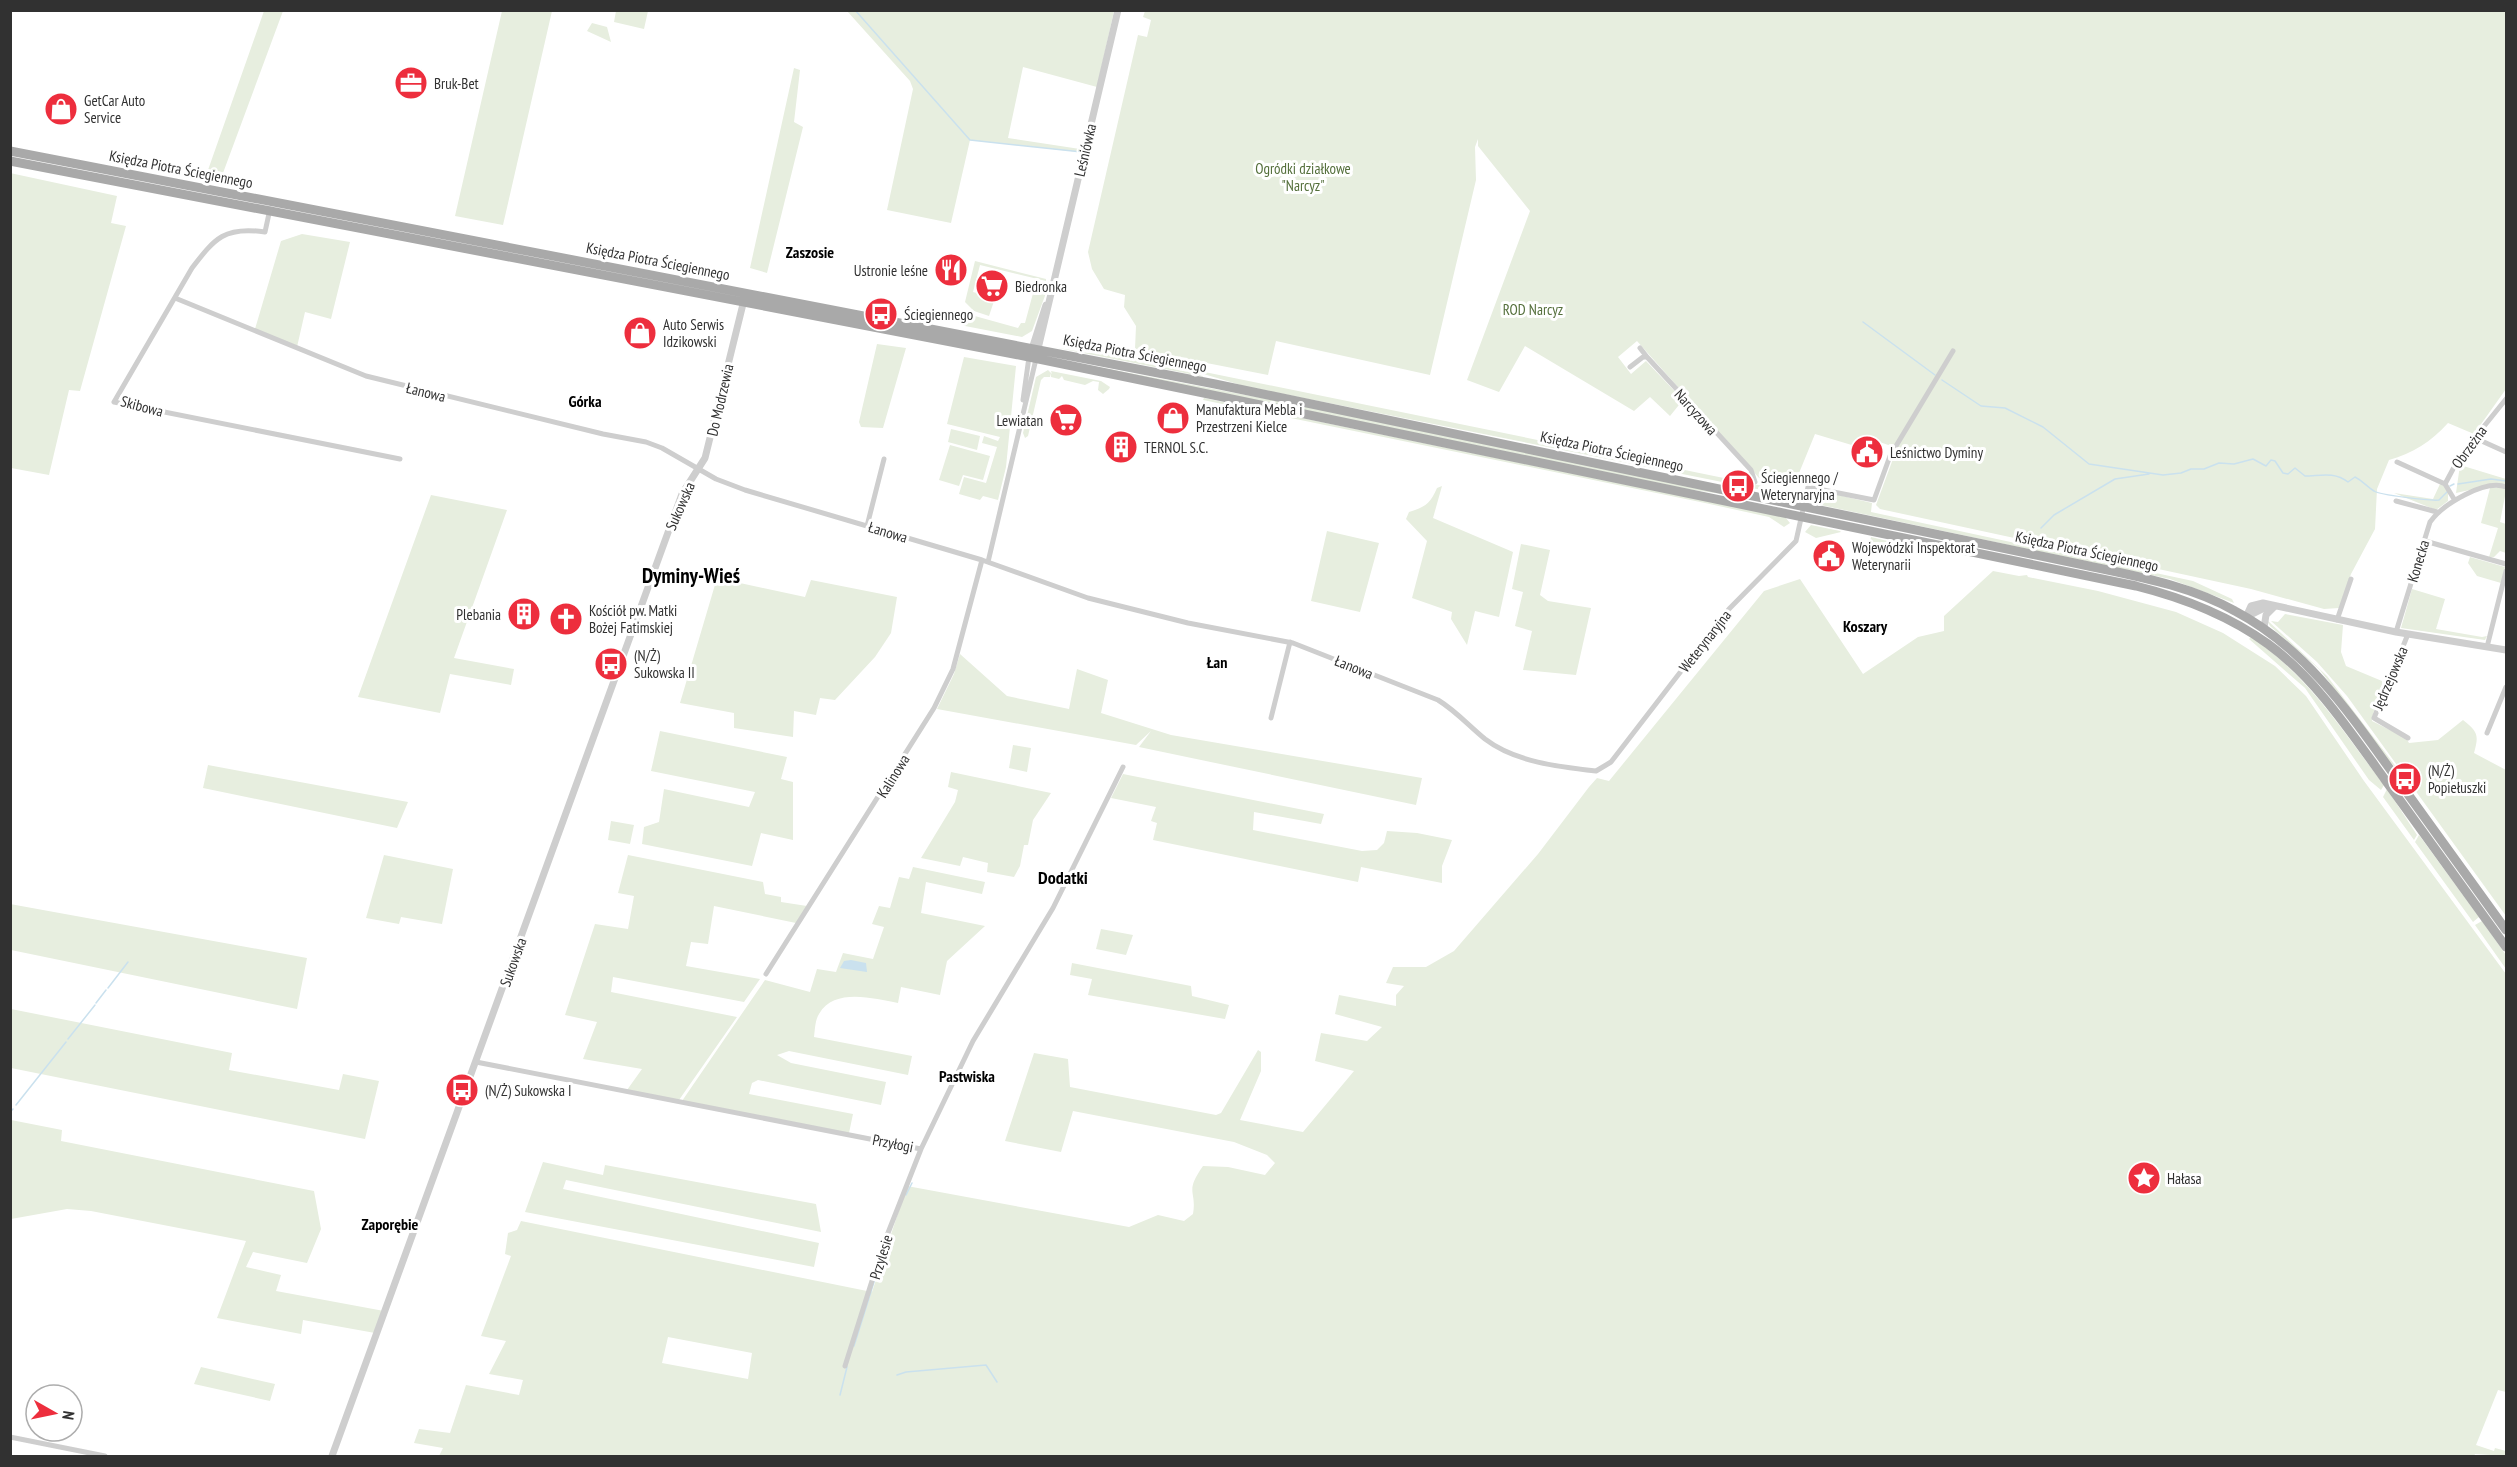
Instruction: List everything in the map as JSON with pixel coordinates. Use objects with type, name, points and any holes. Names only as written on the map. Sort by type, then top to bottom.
[{"type":"main road","name":"Księdza Piotra Ściegiennego","points":[[10,151],[270,206],[1034,353],[1804,511],[2150,579],[2194,592],[2264,628],[2300,657],[2339,701],[2506,930]]},
{"type":"main road","name":"Księdza Piotra Ściegiennego","points":[[10,161],[270,206]]},
{"type":"main road","name":"Księdza Piotra Ściegiennego","points":[[1804,511],[2136,586],[2192,602],[2240,626],[2285,657],[2336,712],[2506,947]]},
{"type":"main road","points":[[2240,626],[2246,617]]},
{"type":"street","name":"Leśniówka","points":[[1034,353],[1053,289],[1118,10]]},
{"type":"street","name":"Skibowa","points":[[270,206],[265,232],[234,231],[209,245],[114,402],[400,459]]},
{"type":"street","name":"Łanowa","points":[[175,298],[366,376],[603,434],[646,442],[662,448],[698,470],[745,490],[985,561],[1095,600],[1188,623],[1290,642],[1438,700],[1452,708],[1486,740],[1512,754],[1527,759],[1596,771]]},
{"type":"street","name":"Do Modrzewia","points":[[698,470],[710,445],[745,298]]},
{"type":"street","name":"Narcyzowa","points":[[1640,348],[1751,470],[1755,482]]},
{"type":"street","name":"Weterynaryjna","points":[[1596,771],[1611,762],[1729,609],[1796,541],[1808,487],[1874,500],[1890,456],[1953,351]]},
{"type":"street","name":"Kalinowa","points":[[765,974],[934,708],[953,669],[985,561],[1034,353]]},
{"type":"street","points":[[1630,367],[1643,357],[1647,357]]},
{"type":"street","name":"Obrzeżna","points":[[2397,462],[2445,484],[2460,456],[2504,407],[2506,399]]},
{"type":"street","points":[[2475,438],[2506,452]]},
{"type":"street","points":[[867,526],[884,459]]},
{"type":"street","name":"Sukowska","points":[[332,1456],[678,503],[689,481],[698,470]]},
{"type":"street","points":[[2445,484],[2454,499]]},
{"type":"street","name":"Konecka","points":[[2396,632],[2430,522],[2437,512],[2454,499],[2494,485],[2506,487]]},
{"type":"street","points":[[2396,501],[2437,512]]},
{"type":"street","points":[[2425,540],[2506,564]]},
{"type":"street","points":[[2487,647],[2506,571]]},
{"type":"street","points":[[2337,620],[2351,579]]},
{"type":"street","points":[[2246,617],[2273,606],[2396,632],[2506,650]]},
{"type":"street","points":[[2264,628],[2266,615],[2273,606]]},
{"type":"street","name":"Jędrzejowska","points":[[2408,634],[2374,717],[2375,722],[2408,738]]},
{"type":"street","points":[[1270,718],[1290,642]]},
{"type":"street","points":[[2487,733],[2506,687]]},
{"type":"street","name":"Przyłogi","points":[[476,1062],[921,1149],[972,1041],[1056,902],[1123,767]]},
{"type":"street","name":"Przylesie","points":[[845,1366],[884,1243],[921,1149]]},
{"type":"street","points":[[10,1437],[105,1456]]},
{"type":"green space","points":[[264,11],[283,11],[223,173],[208,170]]},
{"type":"green space","points":[[502,11],[552,11],[503,225],[455,216]]},
{"type":"green space","points":[[616,11],[648,11],[644,29],[614,22]]},
{"type":"green space","points":[[847,11],[1114,11],[1097,87],[1023,67],[1008,138],[1080,149],[1079,152],[970,140],[951,223],[887,210],[913,89],[910,81]]},
{"type":"green space","points":[[1145,11],[2506,11],[2506,389],[2474,434],[2448,423],[2421,446],[2389,460],[2377,489],[2375,529],[2351,574],[2339,608],[2324,609],[2251,589],[1880,509],[1876,505],[1897,448],[1862,436],[1855,446],[1815,434],[1797,478],[1785,483],[1759,478],[1637,341],[1618,357],[1631,374],[1646,361],[1683,400],[1670,416],[1650,397],[1634,411],[1525,346],[1499,392],[1467,380],[1530,211],[1478,146],[1478,139],[1475,147],[1476,180],[1430,375],[1276,341],[1268,375],[1135,349],[1136,326],[1124,307],[1125,295],[1104,289],[1092,269],[1088,252],[1138,35],[1147,37],[1151,20],[1143,17]]},
{"type":"green space","points":[[592,23],[607,27],[611,42],[587,31]]},
{"type":"green space","points":[[794,68],[800,70],[794,122],[803,127],[767,273],[750,268]]},
{"type":"green space","points":[[10,173],[117,196],[111,223],[126,226],[80,391],[69,390],[49,475],[11,468]]},
{"type":"green space","points":[[302,234],[350,242],[331,319],[305,312],[297,347],[255,329],[281,241]]},
{"type":"green space","points":[[975,261],[1046,279],[1046,281],[980,265],[973,292],[995,298],[989,316],[974,311],[965,302]]},
{"type":"green space","points":[[1035,286],[1044,289],[1046,293],[1032,331],[1022,337],[965,326],[956,322],[957,316],[964,313],[1018,328],[1021,323],[1025,323]]},
{"type":"green space","points":[[877,344],[906,348],[883,428],[861,427],[859,422]]},
{"type":"green space","points":[[1053,347],[1088,353],[1101,351],[1171,365],[1205,377]]},
{"type":"green space","points":[[964,357],[1016,366],[1006,467],[998,500],[983,496],[980,500],[959,494],[964,477],[986,483],[997,447],[982,443],[984,436],[998,441],[1000,437],[947,424]]},
{"type":"green space","points":[[1051,358],[1330,411],[1729,495],[1687,489]]},
{"type":"green space","points":[[1180,367],[1763,486],[1762,490],[1244,386]]},
{"type":"green space","points":[[1048,370],[1052,374],[1051,371],[1101,381],[1110,387],[1103,394],[1098,390],[1099,382],[1093,381],[1085,385],[1064,380],[1062,376],[1059,379],[1051,377],[1050,373],[1050,377],[1044,377],[1041,380],[1028,436],[1025,438],[1023,433],[1036,377]]},
{"type":"green space","points":[[1204,398],[1785,517],[1790,523],[1784,527],[1769,517],[1203,400]]},
{"type":"green space","points":[[951,429],[980,436],[977,450],[948,442]]},
{"type":"green space","points":[[950,445],[990,456],[983,480],[963,475],[959,486],[939,480]]},
{"type":"green space","points":[[2460,465],[2506,479],[2506,486],[2497,484],[2456,493]]},
{"type":"green space","points":[[2440,484],[2448,488],[2448,501],[2436,510],[2394,493],[2433,499]]},
{"type":"green space","points":[[1442,486],[1433,518],[1513,552],[1499,617],[1475,611],[1467,645],[1451,619],[1452,612],[1412,598],[1427,541],[1406,519],[1409,512],[1426,504],[1437,488]]},
{"type":"green space","points":[[2503,487],[2506,491],[2500,522],[2506,524],[2506,553],[2500,551],[2494,557],[2489,557],[2498,528],[2481,523],[2490,488]]},
{"type":"green space","points":[[1817,490],[1872,503],[1871,512],[2193,581],[2232,599],[2234,603],[2170,579],[1816,504],[1811,496]]},
{"type":"green space","points":[[431,495],[507,510],[454,658],[514,669],[511,685],[450,674],[440,713],[358,697]]},
{"type":"green space","points":[[1811,525],[1841,532],[1816,538],[1805,532]]},
{"type":"green space","points":[[1327,531],[1379,543],[1360,612],[1311,601]]},
{"type":"green space","points":[[1871,537],[1925,550],[1920,554],[1869,546]]},
{"type":"green space","points":[[1521,544],[1550,550],[1540,595],[1548,601],[1591,608],[1576,675],[1523,670],[1532,631],[1515,626],[1523,592],[1512,589]]},
{"type":"green space","points":[[2470,557],[2505,567],[2501,583],[2477,576],[2468,563]]},
{"type":"green space","points":[[1993,571],[2019,576],[2027,575],[2176,612],[2223,633],[2275,666],[2306,696],[2364,781],[2506,974],[2506,1392],[2498,1390],[2476,1445],[2494,1451],[2495,1448],[2506,1451],[2506,1456],[2475,1454],[2474,1456],[439,1456],[443,1448],[414,1443],[419,1429],[450,1433],[466,1385],[519,1395],[523,1380],[489,1374],[506,1341],[481,1336],[511,1256],[505,1254],[508,1233],[517,1230],[521,1221],[872,1292],[907,1186],[1129,1227],[1158,1215],[1184,1221],[1193,1214],[1194,1182],[1203,1166],[1228,1167],[1265,1175],[1275,1163],[1267,1155],[1234,1142],[1073,1111],[1061,1152],[1005,1141],[1034,1053],[1068,1059],[1070,1087],[1216,1115],[1221,1113],[1258,1050],[1261,1052],[1261,1071],[1240,1120],[1303,1132],[1354,1071],[1315,1061],[1321,1033],[1367,1041],[1382,1027],[1335,1014],[1339,995],[1396,1006],[1396,995],[1404,986],[1386,983],[1393,967],[1426,967],[1454,951],[1538,854],[1597,778],[1609,781],[1764,591],[1800,579],[1863,674],[1918,637],[1944,631],[1944,616]],"holes":[[[668,1337],[752,1353],[748,1379],[662,1363]]]},
{"type":"green space","points":[[717,578],[805,597],[811,580],[897,597],[891,633],[875,657],[835,700],[820,698],[816,715],[794,711],[793,737],[734,728],[734,713],[680,703]]},
{"type":"green space","points":[[2412,589],[2445,599],[2436,629],[2487,636],[2485,640],[2401,628]]},
{"type":"green space","points":[[2285,614],[2343,625],[2341,652],[2346,666],[2382,681],[2372,721],[2406,738],[2409,743],[2438,740],[2463,720],[2476,734],[2474,753],[2506,770],[2506,916],[2347,696],[2317,662],[2271,621],[2278,622]]},
{"type":"green space","points":[[2267,620],[2327,676],[2400,772],[2386,758],[2320,670],[2270,626]]},
{"type":"green space","points":[[2251,637],[2290,669],[2324,705],[2384,785],[2381,790],[2369,780],[2305,688],[2249,639]]},
{"type":"green space","points":[[960,654],[1007,696],[1069,709],[1077,669],[1108,680],[1101,713],[1171,735],[1422,778],[1416,805],[1139,747],[1151,731],[1136,745],[937,709],[954,674]]},
{"type":"green space","points":[[660,731],[787,757],[781,779],[793,782],[793,840],[761,833],[752,866],[642,844],[644,827],[659,822],[664,789],[749,807],[755,792],[651,771]]},
{"type":"green space","points":[[1013,745],[1031,748],[1027,772],[1009,768]]},
{"type":"green space","points":[[208,765],[408,802],[397,828],[203,788]]},
{"type":"green space","points":[[951,772],[1051,793],[1033,820],[1028,845],[1024,845],[1020,866],[1014,877],[987,872],[988,863],[963,857],[960,866],[921,858],[955,802],[958,790],[948,787]]},
{"type":"green space","points":[[1123,774],[1324,814],[1321,824],[1254,812],[1253,830],[1362,851],[1377,850],[1384,843],[1387,831],[1417,833],[1452,840],[1442,866],[1442,883],[1361,867],[1358,882],[1153,840],[1157,823],[1151,821],[1156,807],[1111,798]]},
{"type":"green space","points":[[2387,789],[2417,835],[2414,840],[2383,797]]},
{"type":"green space","points":[[611,821],[634,825],[630,844],[608,840]]},
{"type":"green space","points":[[2419,835],[2479,917],[2473,922],[2415,842]]},
{"type":"green space","points":[[384,855],[453,869],[442,924],[401,917],[399,924],[366,918]]},
{"type":"green space","points":[[628,855],[763,882],[765,894],[781,897],[781,902],[807,906],[796,923],[714,906],[708,944],[691,942],[686,966],[760,979],[744,1002],[613,977],[611,992],[737,1017],[679,1100],[627,1090],[642,1069],[583,1059],[597,1022],[565,1015],[595,924],[628,929],[634,896],[618,893]]},
{"type":"green space","points":[[913,867],[985,882],[982,894],[926,882],[921,913],[985,926],[947,961],[940,995],[901,987],[898,1003],[855,997],[835,1000],[819,1014],[814,1037],[912,1056],[908,1075],[789,1051],[777,1055],[791,1063],[886,1082],[881,1105],[758,1080],[752,1083],[749,1094],[853,1114],[849,1133],[682,1101],[765,980],[810,992],[817,969],[836,972],[843,953],[873,959],[884,927],[872,924],[879,906],[890,908],[899,877],[909,879]]},
{"type":"green space","points":[[10,904],[307,958],[297,1009],[11,950]]},
{"type":"green space","points":[[2482,921],[2506,955],[2506,969],[2475,925]]},
{"type":"green space","points":[[1101,929],[1133,935],[1126,955],[1096,949]]},
{"type":"green space","points":[[1072,963],[1191,986],[1192,996],[1229,1005],[1225,1019],[1088,995],[1092,979],[1070,975]]},
{"type":"green space","points":[[11,1009],[232,1053],[229,1070],[339,1090],[343,1074],[379,1081],[365,1139],[11,1068]]},
{"type":"green space","points":[[11,1120],[62,1130],[61,1141],[314,1191],[321,1229],[307,1263],[253,1252],[246,1267],[281,1275],[276,1291],[384,1311],[375,1333],[303,1320],[301,1334],[217,1318],[246,1241],[91,1211],[67,1209],[11,1219]]},
{"type":"green space","points":[[543,1162],[603,1175],[605,1165],[816,1204],[821,1232],[566,1180],[563,1189],[819,1243],[814,1267],[525,1212]]},
{"type":"green space","points":[[201,1367],[275,1384],[270,1401],[194,1384]]},
{"type":"water","points":[[844,961],[866,963],[867,972],[840,968]]},
{"type":"waterway","points":[[855,10],[970,140],[1082,152]]},
{"type":"waterway","points":[[1863,322],[1935,375]]},
{"type":"waterway","points":[[1942,380],[1981,406],[2005,408],[2043,427],[2089,464],[2163,475],[2181,473],[2191,469],[2204,469],[2219,463],[2234,464],[2253,459],[2266,466],[2271,460],[2275,461],[2283,473],[2288,474],[2295,468],[2305,476],[2332,475],[2348,482],[2355,477],[2374,491],[2385,494],[2439,500],[2448,491]]},
{"type":"waterway","points":[[2041,528],[2054,515],[2115,479],[2149,474]]},
{"type":"waterway","points":[[2458,484],[2491,479],[2506,481]]},
{"type":"waterway","points":[[2450,486],[2454,484]]},
{"type":"waterway","points":[[108,988],[128,962]]},
{"type":"waterway","points":[[96,1003],[106,990]]},
{"type":"waterway","points":[[68,1039],[95,1005]]},
{"type":"waterway","points":[[16,1105],[66,1042]]},
{"type":"waterway","points":[[10,1112],[13,1109]]},
{"type":"waterway","points":[[906,1195],[912,1183]]},
{"type":"waterway","points":[[854,1346],[884,1250]]},
{"type":"waterway","points":[[897,1375],[906,1372],[986,1365],[997,1382]]},
{"type":"waterway","points":[[840,1395],[847,1367]]},
{"type":"place","name":"Bruk-Bet","points":[[411,83]]},
{"type":"place","name":"GetCar Auto Service","points":[[61,109]]},
{"type":"place","name":"Ustronie leśne","points":[[951,270]]},
{"type":"place","name":"Biedronka","points":[[992,286]]},
{"type":"place","name":"Ściegiennego","points":[[881,314]]},
{"type":"place","name":"Auto Serwis Idzikowski","points":[[640,333]]},
{"type":"place","name":"Manufaktura Mebla i Przestrzeni Kielce","points":[[1173,418]]},
{"type":"place","name":"Lewiatan","points":[[1066,420]]},
{"type":"place","name":"TERNOL S.C.","points":[[1121,447]]},
{"type":"place","name":"Leśnictwo Dyminy","points":[[1867,452]]},
{"type":"place","name":"Ściegiennego / Weterynaryjna","points":[[1738,486]]},
{"type":"place","name":"Wojewódzki Inspektorat Weterynarii","points":[[1829,556]]},
{"type":"place","name":"Plebania","points":[[524,614]]},
{"type":"place","name":"Kościół pw. Matki Bożej Fatimskiej","points":[[566,619]]},
{"type":"place","name":"(N/Ż) Sukowska II","points":[[611,664]]},
{"type":"place","name":"(N/Ż) Popiełuszki","points":[[2405,779]]},
{"type":"place","name":"(N/Ż) Sukowska I","points":[[462,1090]]},
{"type":"place","name":"Hałasa","points":[[2144,1178]]},
{"type":"district","name":"Zaszosie","points":[[810,252]]},
{"type":"district","name":"Górka","points":[[585,401]]},
{"type":"district","name":"Dyminy-Wieś","points":[[691,575]]},
{"type":"district","name":"Koszary","points":[[1865,626]]},
{"type":"district","name":"Łan","points":[[1217,662]]},
{"type":"district","name":"Dodatki","points":[[1063,877]]},
{"type":"district","name":"Pastwiska","points":[[967,1076]]},
{"type":"district","name":"Zaporębie","points":[[390,1224]]},
{"type":"park label","name":"Ogródki działkowe \"Narcyz\"","points":[[1303,176]]},
{"type":"park label","name":"ROD Narcyz","points":[[1533,309]]}]
